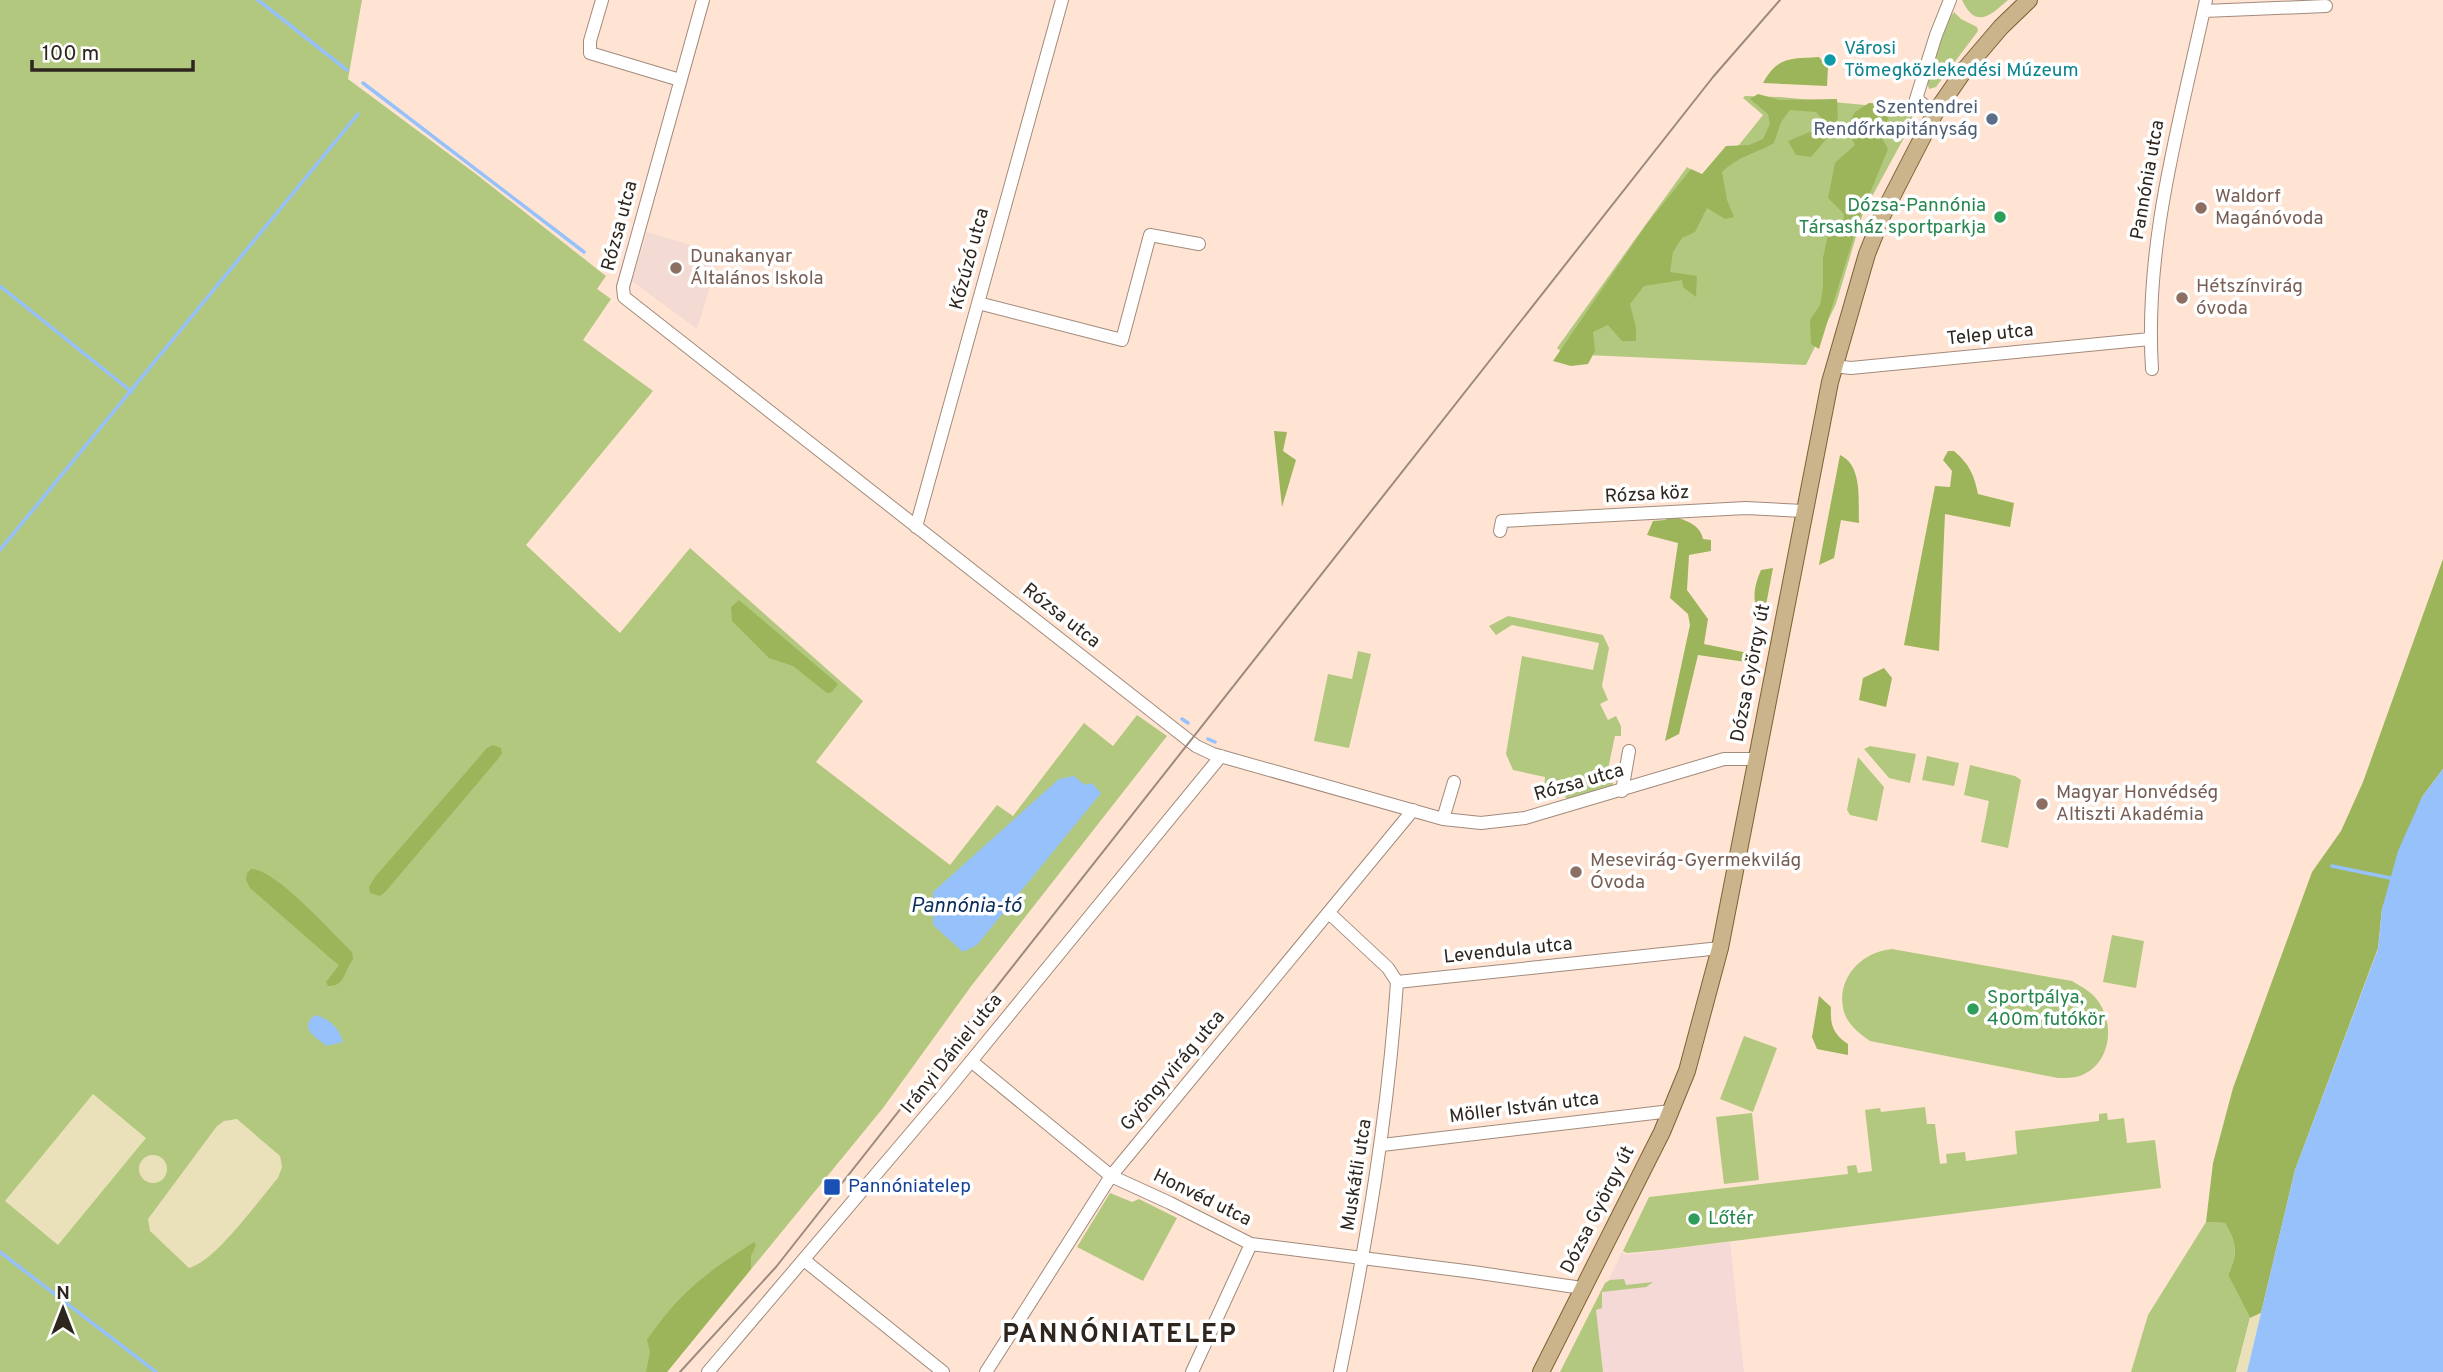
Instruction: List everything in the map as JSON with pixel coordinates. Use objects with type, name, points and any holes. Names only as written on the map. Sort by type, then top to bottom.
[{"type":"main road","name":"Dózsa György út","points":[[1541,1372],[1671,1111],[1687,1071],[1720,948],[1834,366],[1867,254],[1883,214],[1935,113],[1966,68],[2001,27],[2029,0]]},
{"type":"street","points":[[602,0],[590,41],[590,53],[680,80]]},
{"type":"street","name":"Rózsa utca","points":[[703,0],[623,286],[624,297],[1196,746],[1221,756],[1443,819],[1481,823],[1525,818],[1724,760],[1756,759]]},
{"type":"street","name":"Kőzúzó utca","points":[[916,527],[1062,0]]},
{"type":"street","points":[[1935,113],[1916,99],[1950,0]]},
{"type":"street","points":[[2205,5],[2326,6]]},
{"type":"street","name":"Pannónia utca","points":[[2152,369],[2150,339],[2155,245],[2170,156],[2205,5]]},
{"type":"street","points":[[978,303],[1122,340],[1150,235],[1199,244]]},
{"type":"street","name":"Telep utca","points":[[1834,366],[1851,368],[2150,339]]},
{"type":"street","name":"Rózsa köz","points":[[1500,531],[1502,522],[1644,520],[1745,508],[1804,511]]},
{"type":"street","points":[[1622,791],[1629,751]]},
{"type":"street","name":"Irányi Dániel utca","points":[[708,1372],[971,1061],[1221,756]]},
{"type":"street","points":[[1443,819],[1454,782]]},
{"type":"street","name":"Gyöngyvirág utca","points":[[986,1372],[1111,1176],[1413,810]]},
{"type":"street","points":[[1329,913],[1388,968],[1397,982]]},
{"type":"street","name":"Levendula utca","points":[[1397,982],[1720,948]]},
{"type":"street","name":"Muskátli utca","points":[[1340,1372],[1382,1145],[1392,1065],[1397,982]]},
{"type":"street","name":"Honvéd utca","points":[[971,1061],[1111,1176],[1251,1244],[1582,1288]]},
{"type":"street","name":"Möller István utca","points":[[1382,1145],[1671,1111]]},
{"type":"street","points":[[1192,1372],[1251,1244]]},
{"type":"street","points":[[804,1260],[943,1372]]},
{"type":"shaded area","name":"Dunakanyar Általános Iskola","points":[[647,232],[720,254],[697,329],[632,281]]},
{"type":"shaded area","points":[[1730,1242],[1744,1372],[1565,1372],[1622,1252],[1626,1255]]},
{"type":"green space","points":[[0,0],[362,0],[348,79],[476,174],[606,276],[597,289],[611,299],[583,340],[653,391],[526,545],[620,633],[690,548],[863,701],[816,762],[950,865],[997,805],[1013,816],[1084,723],[1113,746],[1137,715],[1167,736],[972,985],[883,1108],[667,1372],[0,1372]]},
{"type":"green space","points":[[1962,0],[2008,0],[1990,15],[1978,17],[1967,9]]},
{"type":"green space","points":[[1954,12],[1977,27],[1978,31],[1936,87],[1929,89],[1927,82],[1945,23]]},
{"type":"green space","points":[[1819,57],[1828,68],[1827,86],[1763,83],[1780,63],[1792,59]]},
{"type":"green space","points":[[1758,94],[1780,100],[1837,99],[1838,118],[1829,136],[1811,157],[1796,155],[1788,141],[1817,129],[1821,118],[1816,112],[1790,110],[1781,122],[1774,143],[1722,172],[1727,200],[1734,217],[1725,219],[1707,208],[1695,232],[1682,238],[1673,252],[1670,272],[1697,276],[1696,297],[1683,287],[1682,280],[1644,286],[1630,304],[1636,341],[1622,341],[1608,325],[1593,332],[1595,351],[1588,364],[1571,366],[1553,361],[1646,225],[1691,169],[1702,174],[1726,146],[1749,145],[1763,139],[1770,124],[1768,114],[1750,99]]},
{"type":"green space","points":[[1745,96],[1907,109],[1912,115],[1912,123],[1863,213],[1836,304],[1806,365],[1564,354],[1557,348],[1687,167],[1710,181],[1763,115],[1743,98]]},
{"type":"green space","points":[[1869,103],[1886,104],[1889,116],[1881,136],[1888,149],[1859,220],[1819,349],[1811,344],[1810,320],[1820,305],[1823,258],[1828,235],[1843,232],[1844,214],[1828,198],[1835,163],[1855,145],[1846,128],[1855,112]]},
{"type":"green space","points":[[1274,431],[1287,432],[1283,451],[1296,460],[1282,507]]},
{"type":"green space","points":[[1948,451],[1954,451],[1964,460],[1973,475],[1978,494],[2014,503],[2010,527],[1945,514],[1939,651],[1904,645],[1935,486],[1950,487],[1952,471],[1943,460]]},
{"type":"green space","points":[[1840,455],[1853,467],[1856,475],[1859,523],[1841,520],[1834,558],[1819,565]]},
{"type":"green space","points":[[1673,516],[1692,524],[1703,539],[1711,540],[1711,551],[1689,555],[1687,590],[1708,619],[1704,644],[1748,653],[1746,662],[1698,655],[1679,734],[1665,741],[1690,625],[1688,614],[1670,598],[1678,543],[1647,535],[1653,521]]},
{"type":"green space","points":[[2443,559],[2443,769],[2422,797],[2382,909],[2378,948],[2295,1170],[2261,1313],[2250,1318],[2228,1275],[2235,1249],[2229,1230],[2225,1223],[2206,1222],[2213,1163],[2233,1088],[2312,872],[2341,831],[2363,782]]},
{"type":"green space","points":[[1773,568],[1763,621],[1756,608],[1756,583],[1761,570]]},
{"type":"green space","points":[[739,600],[838,684],[832,692],[827,693],[793,666],[769,658],[732,621],[731,607]]},
{"type":"green space","points":[[1508,616],[1603,635],[1609,648],[1602,686],[1608,700],[1600,704],[1608,720],[1616,716],[1621,726],[1621,736],[1615,736],[1608,769],[1616,771],[1612,788],[1568,802],[1565,796],[1543,801],[1545,777],[1513,770],[1506,754],[1522,656],[1593,670],[1599,643],[1512,625],[1496,635],[1489,626]]},
{"type":"green space","points":[[1358,651],[1371,654],[1349,748],[1314,741],[1328,674],[1352,679]]},
{"type":"green space","points":[[1884,668],[1892,678],[1886,707],[1859,700],[1863,678]]},
{"type":"green space","points":[[493,745],[501,748],[502,753],[498,759],[386,891],[380,896],[370,893],[369,887],[375,877],[487,748]]},
{"type":"green space","points":[[1870,746],[1916,754],[1910,783],[1889,778],[1864,749]]},
{"type":"green space","points":[[1927,756],[1959,763],[1954,786],[1922,780]]},
{"type":"green space","points":[[1858,757],[1884,787],[1877,821],[1850,815],[1847,810]]},
{"type":"green space","points":[[1970,765],[2015,776],[2021,780],[2008,848],[1981,842],[1989,801],[1964,795]]},
{"type":"green space","points":[[251,869],[275,879],[289,890],[352,952],[353,959],[338,984],[328,986],[326,982],[339,965],[250,888],[246,880]]},
{"type":"green space","points":[[2112,935],[2144,941],[2136,988],[2103,982]]},
{"type":"green space","name":"Sportpálya, 400m futókör","points":[[1892,949],[2072,981],[2093,995],[2104,1011],[2108,1033],[2104,1054],[2090,1071],[2072,1078],[2058,1078],[1870,1041],[1848,1021],[1842,1000],[1843,989],[1853,969],[1861,962],[1870,955]]},
{"type":"green space","points":[[1819,996],[1831,1007],[1834,1028],[1839,1037],[1848,1044],[1848,1055],[1817,1049],[1812,1037]]},
{"type":"green space","points":[[1744,1036],[1777,1048],[1753,1112],[1720,1099]]},
{"type":"green space","points":[[1925,1107],[1927,1124],[1935,1124],[1940,1164],[1947,1163],[1946,1154],[1965,1152],[1966,1161],[2017,1154],[2015,1131],[2099,1121],[2099,1114],[2107,1113],[2108,1120],[2124,1118],[2127,1143],[2155,1140],[2161,1188],[1661,1250],[1627,1253],[1623,1251],[1649,1197],[1848,1174],[1847,1166],[1856,1165],[1858,1173],[1872,1171],[1865,1110],[1880,1108],[1881,1112]]},
{"type":"green space","points":[[1752,1113],[1759,1180],[1724,1184],[1716,1117]]},
{"type":"green space","points":[[1110,1193],[1132,1202],[1139,1199],[1177,1218],[1143,1281],[1077,1247]]},
{"type":"green space","points":[[2206,1222],[2225,1223],[2229,1230],[2235,1249],[2228,1275],[2250,1318],[2236,1372],[2131,1372],[2148,1315]]},
{"type":"green space","points":[[754,1242],[756,1245],[751,1256],[751,1269],[667,1372],[646,1372],[650,1352],[647,1340],[659,1323],[695,1285]]},
{"type":"green space","points":[[1624,1279],[1626,1285],[1653,1282],[1646,1287],[1602,1292],[1602,1308],[1596,1310],[1603,1372],[1560,1372],[1605,1283]]},
{"type":"sand","points":[[93,1094],[146,1138],[58,1245],[5,1201]]},
{"type":"sand","points":[[237,1119],[280,1156],[282,1167],[278,1178],[224,1243],[200,1263],[189,1268],[150,1231],[148,1219],[217,1126],[224,1121]]},
{"type":"sand","points":[[153,1155],[163,1159],[167,1169],[163,1179],[153,1183],[143,1179],[139,1169],[143,1159]]},
{"type":"sand","points":[[2261,1313],[2247,1372],[2236,1372],[2250,1318]]},
{"type":"water","points":[[2443,769],[2443,1372],[2247,1372],[2295,1170],[2378,949],[2382,909],[2398,851],[2422,797]]},
{"type":"water","name":"Pannónia-tó","points":[[1074,776],[1085,785],[1092,783],[1101,793],[977,945],[963,952],[933,925],[933,892],[1059,779]]},
{"type":"water","points":[[315,1015],[333,1024],[343,1042],[327,1046],[314,1036],[308,1024]]},
{"type":"waterway","points":[[258,0],[347,70]]},
{"type":"waterway","points":[[363,83],[584,252]]},
{"type":"waterway","points":[[0,550],[358,114]]},
{"type":"waterway","points":[[0,286],[132,392]]},
{"type":"waterway","points":[[1182,719],[1188,723]]},
{"type":"waterway","points":[[1208,739],[1215,742]]},
{"type":"waterway","points":[[2332,866],[2395,879]]},
{"type":"waterway","points":[[0,1252],[156,1372]]},
{"type":"tram line","points":[[680,1372],[776,1267],[1713,77],[1780,0]]},
{"type":"place","name":"Városi Tömegközlekedési Múzeum","points":[[1830,60]]},
{"type":"place","name":"Szentendrei Rendőrkapitányság","points":[[1992,119]]},
{"type":"place","name":"Waldorf Magánóvoda","points":[[2201,208]]},
{"type":"place","name":"Dózsa-Pannónia Társasház sportparkja","points":[[2000,217]]},
{"type":"place","name":"Dunakanyar Általános Iskola","points":[[676,268]]},
{"type":"place","name":"Hétszínvirág óvoda","points":[[2182,298]]},
{"type":"place","name":"Magyar Honvédség Altiszti Akadémia","points":[[2042,804]]},
{"type":"place","name":"Mesevirág-Gyermekvilág Óvoda","points":[[1576,872]]},
{"type":"place","name":"Sportpálya, 400m futókör","points":[[1973,1009]]},
{"type":"place","name":"Pannóniatelep","points":[[832,1187]]},
{"type":"place","name":"Lőtér","points":[[1694,1219]]},
{"type":"district","name":"PANNÓNIATELEP","points":[[1120,1335]]}]
